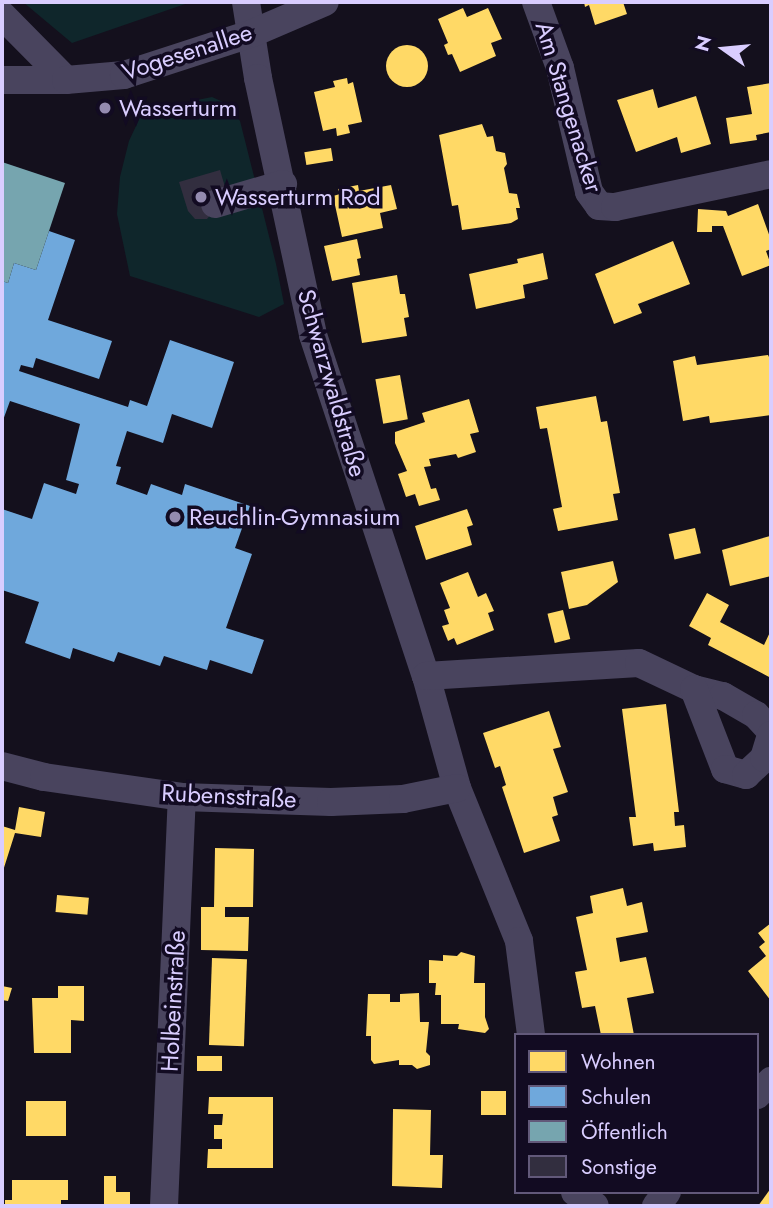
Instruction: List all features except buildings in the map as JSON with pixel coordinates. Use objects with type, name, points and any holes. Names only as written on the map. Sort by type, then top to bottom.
[{"type":"street","name":"Schwarzwaldstraße","points":[[246,2],[258,78],[313,335],[426,676],[457,788],[519,941],[531,1033]]},
{"type":"street","name":"Vogesenallee","points":[[2,80],[66,80],[124,75],[253,33],[326,2]]},
{"type":"street","name":"Am Stangenacker","points":[[536,2],[559,68],[589,192],[599,206],[615,207],[771,174]]},
{"type":"street","points":[[2,15],[66,80]]},
{"type":"street","points":[[215,204],[282,184]]},
{"type":"street","points":[[426,676],[639,663],[694,689],[723,696],[756,715],[771,733],[764,758],[746,775],[725,769],[694,689]]},
{"type":"street","name":"Rubensstraße","points":[[2,766],[44,777],[182,797],[343,802],[403,799],[457,788]]},
{"type":"street","name":"Holbeinstraße","points":[[164,1206],[182,797]]},
{"type":"street","points":[[578,1194],[595,1206]]},
{"type":"green space","points":[[23,2],[191,2],[72,43]]},
{"type":"green space","points":[[212,97],[223,102],[240,121],[276,264],[284,304],[259,317],[130,276],[117,214],[120,177],[129,141],[143,111]]},
{"type":"place","name":"Wasserturm","points":[[105,108]]},
{"type":"place","name":"Wasserturm Rod","points":[[201,197]]},
{"type":"place","name":"Reuchlin-Gymnasium","points":[[175,517]]}]
